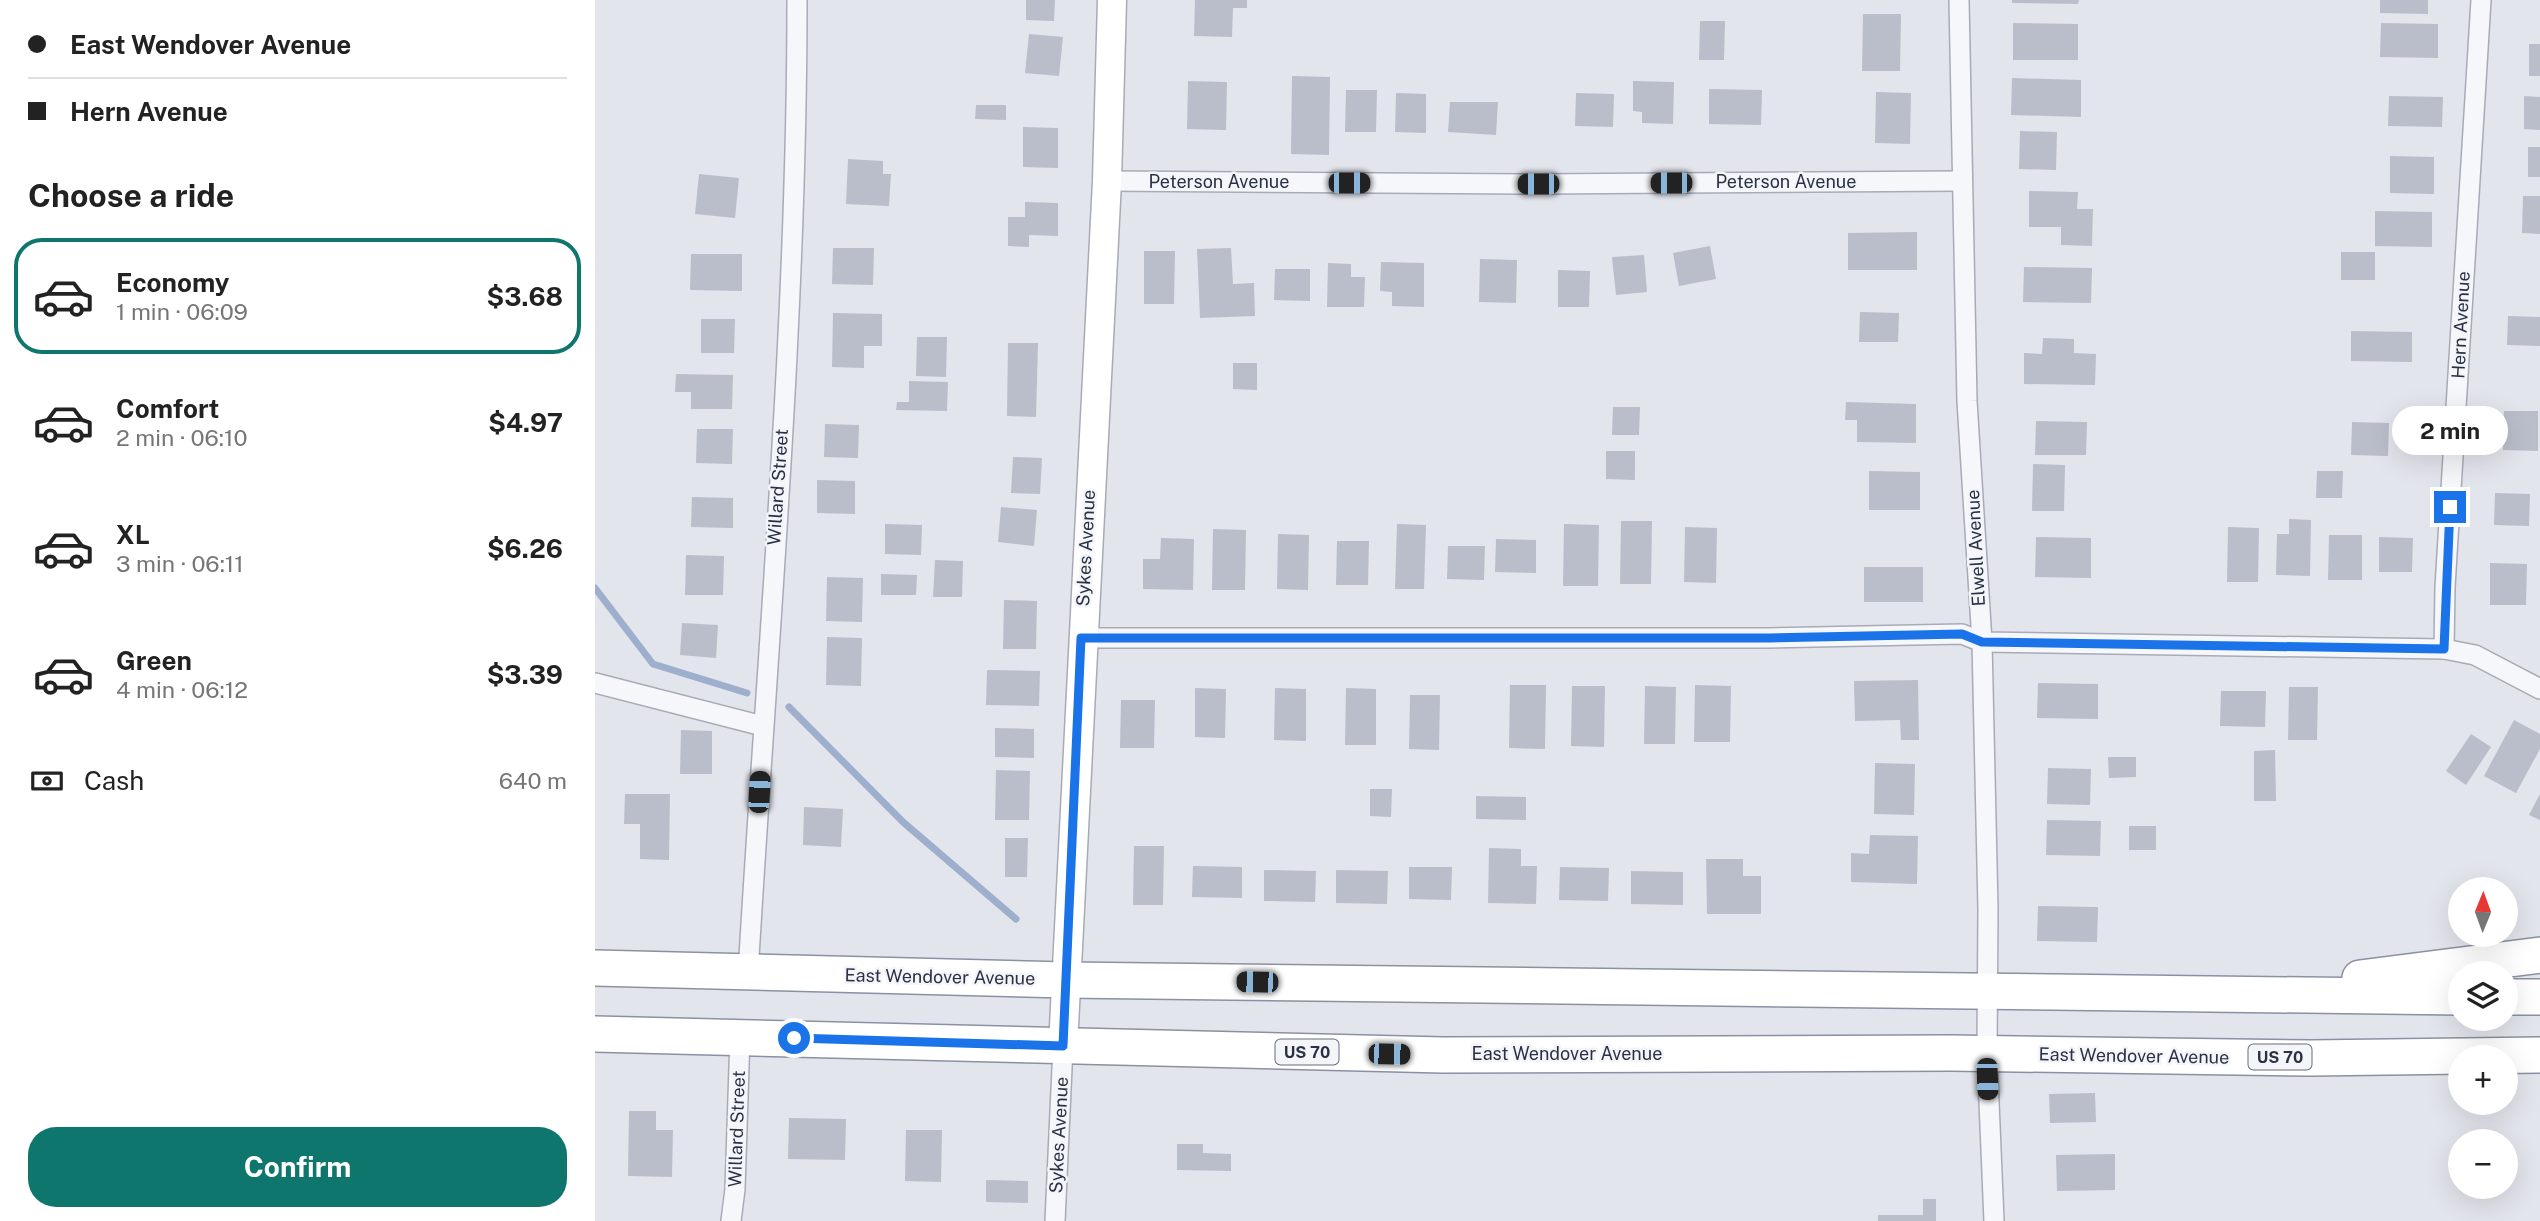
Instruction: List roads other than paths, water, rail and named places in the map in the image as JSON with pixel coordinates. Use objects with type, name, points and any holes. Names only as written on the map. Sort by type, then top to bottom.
[{"type":"highway","points":[[2211,996],[2540,955]]},
{"type":"highway","name":"East Wendover Avenue","points":[[595,968],[748,974],[1066,980],[2448,997]]},
{"type":"highway","points":[[2518,997],[2540,997]]},
{"type":"highway","name":"East Wendover Avenue","points":[[595,1034],[1443,1055],[1987,1054],[2297,1058],[2540,1055]]},
{"type":"street","name":"Willard Street","points":[[748,974],[785,365],[797,74],[797,0]]},
{"type":"street","name":"Sykes Avenue","points":[[1055,1221],[1081,638],[1107,181],[1112,0]]},
{"type":"street","name":"Elwell Avenue","points":[[1959,0],[1960,181],[1967,401],[1982,642],[1987,1054],[1994,1221]]},
{"type":"street","name":"Hern Avenue","points":[[2444,649],[2445,587],[2480,0]]},
{"type":"street","name":"Peterson Avenue","points":[[1107,181],[1538,184],[1960,181]]},
{"type":"street","points":[[1081,638],[1769,638],[1962,634],[1982,642],[2444,649],[2475,655],[2540,689]]},
{"type":"street","points":[[595,682],[762,726]]},
{"type":"street","name":"Willard Street","points":[[731,1221],[735,1189],[740,1037]]},
{"type":"waterway","points":[[595,588],[653,664],[747,693]]},
{"type":"waterway","points":[[789,707],[903,822],[1016,919]]}]
